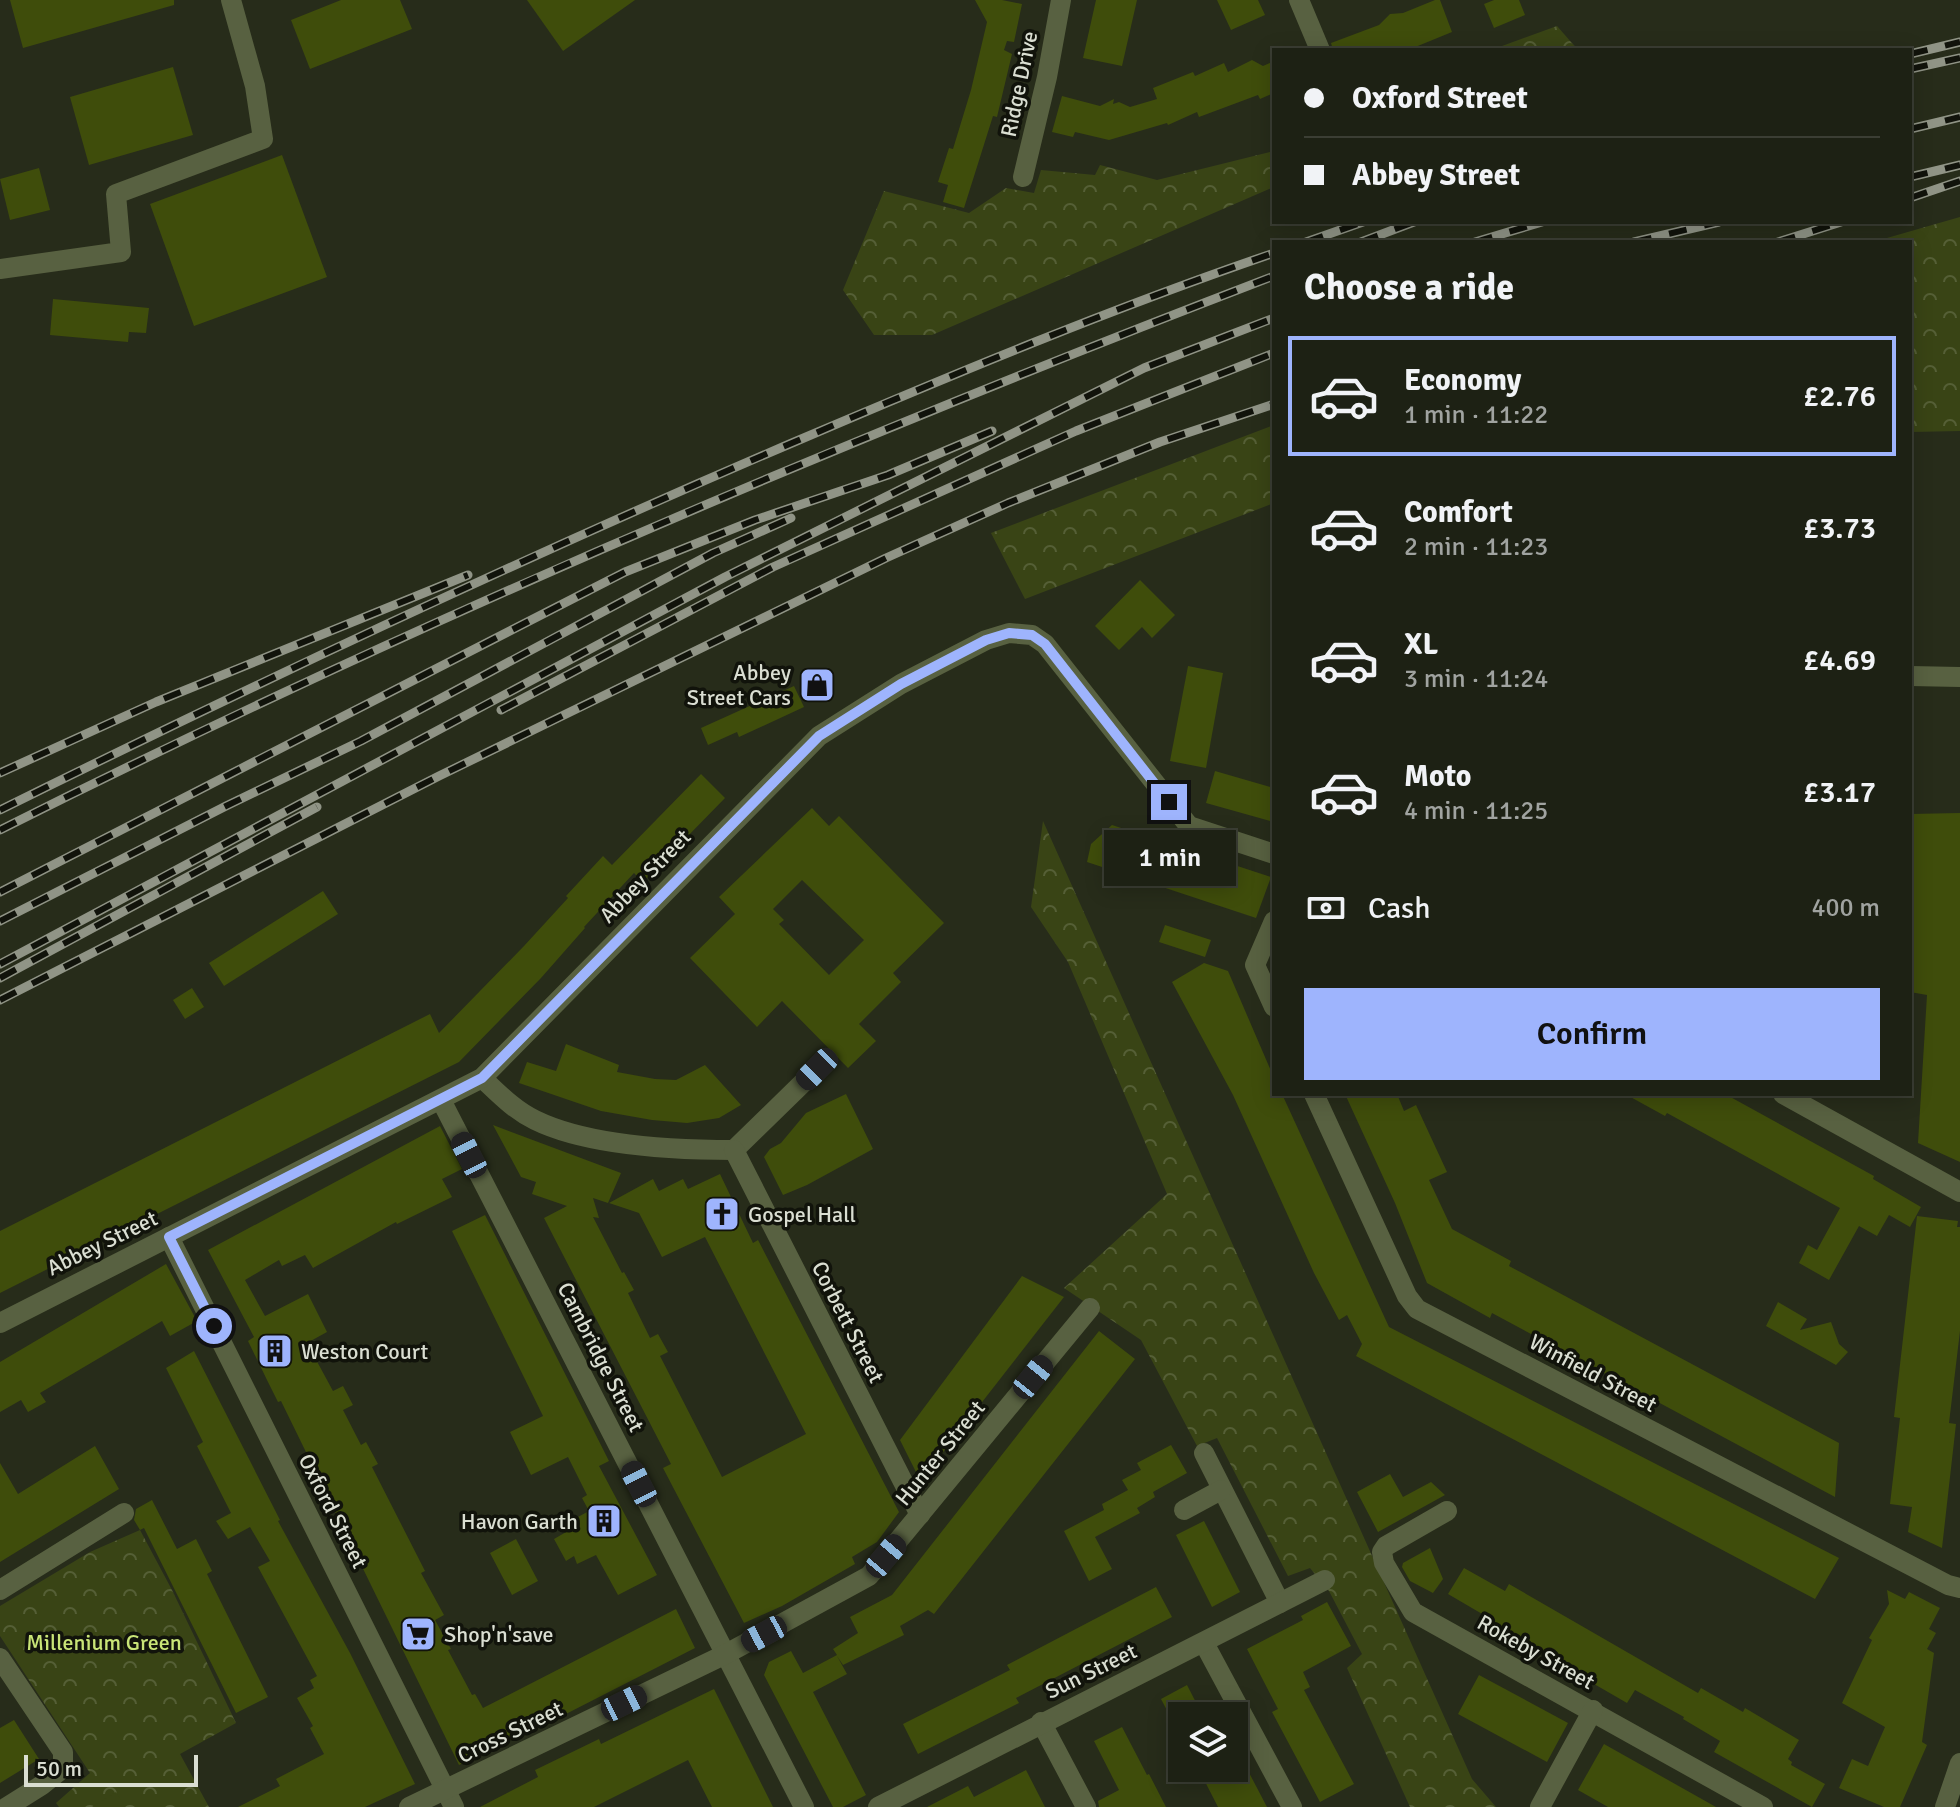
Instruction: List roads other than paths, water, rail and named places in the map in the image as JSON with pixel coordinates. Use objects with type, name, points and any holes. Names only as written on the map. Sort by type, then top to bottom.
[{"type":"street","points":[[0,269],[121,252],[116,194],[263,139],[255,86],[231,0]]},
{"type":"street","name":"Ridge Drive","points":[[1023,177],[1047,77],[1061,0]]},
{"type":"street","points":[[1299,0],[1319,48]]},
{"type":"street","name":"Abbey Street","points":[[0,1323],[482,1078],[819,736],[901,684],[986,640],[1009,633],[1032,635],[1045,644],[1189,826],[1272,853]]},
{"type":"street","points":[[1912,676],[1960,677]]},
{"type":"street","points":[[1272,926],[1255,965],[1272,1003]]},
{"type":"street","points":[[482,1078],[506,1101],[534,1119],[568,1132],[669,1149],[734,1150],[817,1069]]},
{"type":"street","name":"Winfield Street","points":[[1315,1096],[1407,1296],[1417,1309],[1934,1578],[1960,1588]]},
{"type":"street","points":[[1787,1096],[1960,1192]]},
{"type":"street","name":"Cambridge Street","points":[[441,1100],[804,1807]]},
{"type":"street","name":"Corbett Street","points":[[734,1150],[920,1515]]},
{"type":"street","name":"Oxford Street","points":[[169,1237],[450,1798]]},
{"type":"street","name":"Hunter Street","points":[[726,1654],[869,1576],[1090,1308]]},
{"type":"street","points":[[1204,1453],[1280,1603]]},
{"type":"street","points":[[1184,1510],[1221,1490]]},
{"type":"street","name":"Rokeby Street","points":[[1447,1511],[1386,1546],[1382,1552],[1384,1563],[1413,1612],[1763,1807]]},
{"type":"street","points":[[0,1590],[124,1513]]},
{"type":"street","name":"Sun Street","points":[[878,1807],[1325,1580]]},
{"type":"street","points":[[1204,1643],[1292,1807]]},
{"type":"street","name":"Cross Street","points":[[409,1807],[450,1798],[726,1654]]},
{"type":"street","points":[[0,1658],[63,1752],[63,1768],[7,1807]]},
{"type":"street","points":[[1540,1807],[1593,1710]]},
{"type":"street","points":[[1041,1722],[1086,1807]]},
{"type":"street","points":[[1945,1807],[1960,1763]]},
{"type":"railway","points":[[1912,54],[1960,42]]},
{"type":"railway","points":[[1912,69],[1960,58]]},
{"type":"railway","points":[[1912,129],[1960,117]]},
{"type":"railway","points":[[1912,177],[1960,165]]},
{"type":"railway","points":[[1912,197],[1960,181]]},
{"type":"railway","points":[[1312,240],[1357,224]]},
{"type":"railway","points":[[1366,240],[1409,224]]},
{"type":"railway","points":[[1482,240],[1535,224]]},
{"type":"railway","points":[[1642,240],[1710,224]]},
{"type":"railway","points":[[1784,240],[1835,224]]},
{"type":"railway","points":[[0,810],[397,619],[597,528],[1035,342],[1272,254]]},
{"type":"railway","points":[[0,830],[313,679],[630,537],[951,403],[1272,277]]},
{"type":"railway","points":[[0,964],[725,577],[1144,368],[1272,319]]},
{"type":"railway","points":[[501,710],[773,567],[1076,431],[1272,354]]},
{"type":"railway","points":[[0,1000],[439,776],[886,558],[1008,503],[1160,442],[1272,405]]},
{"type":"railway","points":[[0,892],[625,572],[755,520],[888,475],[992,431]]},
{"type":"railway","points":[[0,921],[361,741],[713,553],[791,518]]},
{"type":"railway","points":[[0,773],[156,702],[468,575]]},
{"type":"railway","points":[[0,978],[317,807]]},
{"type":"place","name":"Abbey Street Cars","points":[[817,685]]},
{"type":"place","name":"Gospel Hall","points":[[722,1214]]},
{"type":"place","name":"Weston Court","points":[[275,1351]]},
{"type":"place","name":"Havon Garth","points":[[604,1521]]},
{"type":"place","name":"Shop'n'save","points":[[418,1634]]},
{"type":"park label","name":"Millenium Green","points":[[104,1642]]}]
